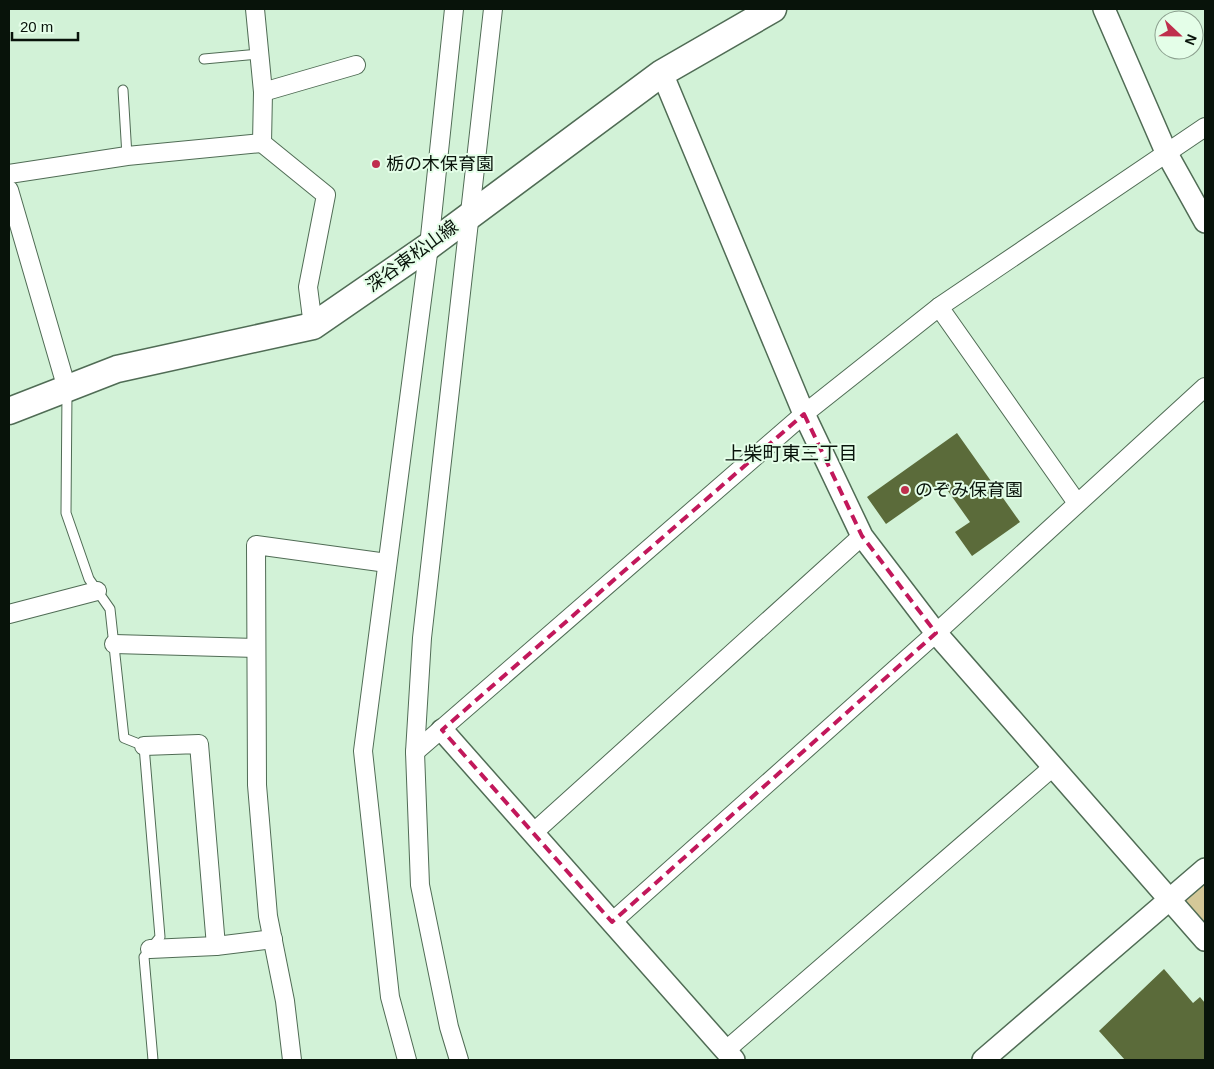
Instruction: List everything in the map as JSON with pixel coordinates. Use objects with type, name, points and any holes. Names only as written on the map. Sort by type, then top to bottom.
[{"type":"main road","name":"深谷東松山線","points":[[9,411],[117,369],[313,326],[429,246],[468,215],[662,73],[773,9]]},
{"type":"street","points":[[255,9],[263,92],[262,143]]},
{"type":"street","points":[[406,1060],[390,997],[362,751],[429,246],[454,9]]},
{"type":"street","points":[[459,1060],[449,1027],[420,886],[415,752],[422,638],[468,215],[493,9]]},
{"type":"street","points":[[1104,9],[1166,152],[1205,222]]},
{"type":"street","points":[[263,92],[356,65]]},
{"type":"street","points":[[662,73],[804,414],[862,536],[936,633],[1205,940]]},
{"type":"street","points":[[415,752],[804,414],[939,307],[1205,127]]},
{"type":"street","points":[[9,174],[128,156],[262,143],[326,196],[308,287],[313,326]]},
{"type":"street","points":[[9,190],[66,389]]},
{"type":"street","points":[[939,307],[1077,503]]},
{"type":"street","points":[[612,922],[936,633],[1205,387]]},
{"type":"street","points":[[533,833],[862,536]]},
{"type":"street","points":[[292,1060],[285,1001],[268,916],[257,785],[256,545],[387,563]]},
{"type":"street","points":[[9,614],[97,591]]},
{"type":"street","points":[[114,644],[256,648]]},
{"type":"street","points":[[442,730],[729,1055],[1053,767]]},
{"type":"street","points":[[144,746],[199,744],[216,946]]},
{"type":"street","points":[[983,1060],[1205,869]]},
{"type":"street","points":[[150,949],[216,946],[273,939]]},
{"type":"lane","points":[[204,59],[259,54]]},
{"type":"lane","points":[[123,90],[128,156]]},
{"type":"lane","points":[[66,389],[66,512],[89,579],[110,609],[124,738],[144,746],[160,937],[144,957],[153,1060]]},
{"type":"highlighted area","points":[[804,414],[862,536],[936,633],[612,922],[442,730]]},
{"type":"shaded area","points":[[1205,870],[1205,940],[1170,901]]},
{"type":"building","name":"のぞみ保育園","points":[[957,433],[1020,522],[972,556],[955,532],[970,522],[943,484],[886,524],[867,497]]},
{"type":"building","points":[[1164,969],[1193,1003],[1200,997],[1205,1003],[1205,1060],[1125,1060],[1099,1031]]},
{"type":"place","name":"栃の木保育園","points":[[376,164]]},
{"type":"place","name":"のぞみ保育園","points":[[905,490]]},
{"type":"district","name":"上柴町東三丁目","points":[[791,453]]}]
